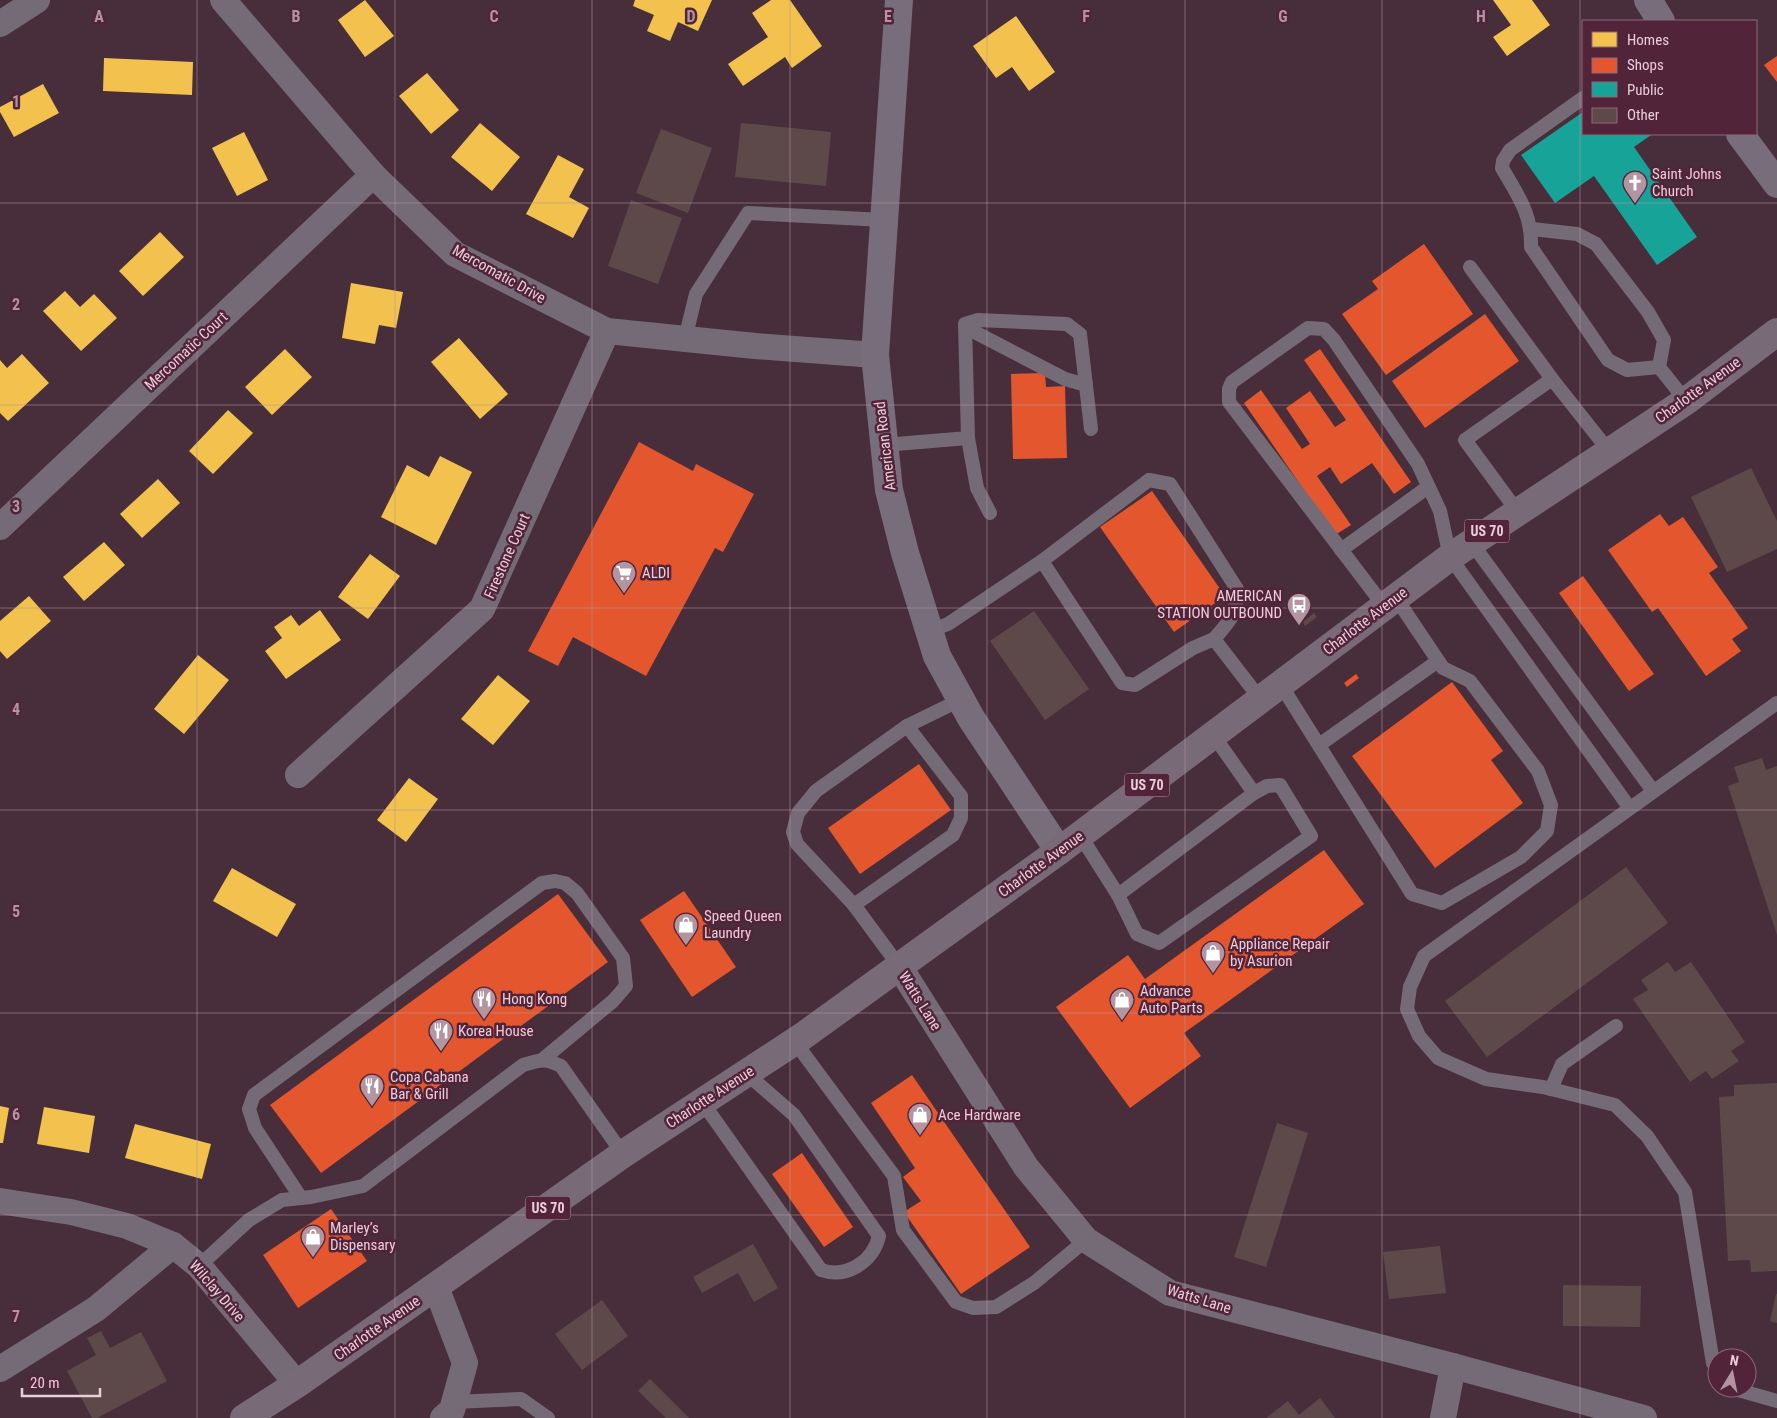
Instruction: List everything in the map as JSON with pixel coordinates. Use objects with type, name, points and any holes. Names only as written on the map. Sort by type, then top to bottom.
[{"type":"main road","name":"Charlotte Avenue","points":[[297,1384],[624,1154],[795,1042],[1070,843],[1460,549],[1686,401],[1777,332]]},
{"type":"main road","name":"US 70","points":[[244,1418],[297,1384]]},
{"type":"street","points":[[0,24],[37,0]]},
{"type":"street","name":"Mercomatic Drive","points":[[223,0],[373,175],[456,254],[607,331],[875,355]]},
{"type":"street","name":"American Road","points":[[899,0],[875,355],[889,490],[905,553],[937,656],[960,700],[1070,843]]},
{"type":"street","points":[[1648,0],[1660,20]]},
{"type":"street","points":[[1741,135],[1777,184]]},
{"type":"street","name":"Mercomatic Court","points":[[0,527],[373,175]]},
{"type":"street","name":"Firestone Court","points":[[298,775],[482,610],[607,331]]},
{"type":"street","name":"Watts Lane","points":[[899,966],[1026,1167],[1086,1240],[1170,1293],[1453,1366],[1644,1418]]},
{"type":"street","name":"Wilclay Drive","points":[[0,1202],[71,1212],[127,1226],[173,1245],[199,1266],[297,1384]]},
{"type":"street","points":[[0,1368],[96,1309],[173,1245]]},
{"type":"street","points":[[436,1287],[465,1363],[448,1410]]},
{"type":"street","points":[[1443,1418],[1453,1366]]},
{"type":"lane","points":[[1582,99],[1510,150],[1503,161],[1502,168],[1525,207],[1532,228],[1531,247],[1608,360],[1627,370],[1659,367]]},
{"type":"lane","points":[[685,339],[696,294],[748,213],[884,220]]},
{"type":"lane","points":[[1532,228],[1577,234],[1596,244],[1648,312],[1664,340],[1659,367],[1686,401]]},
{"type":"lane","points":[[1470,267],[1552,379],[1608,451]]},
{"type":"lane","points":[[990,513],[977,488],[968,438],[965,324],[978,320],[1067,324],[1080,334],[1091,429]]},
{"type":"lane","points":[[965,327],[1065,379],[1086,385]]},
{"type":"lane","points":[[1214,639],[1271,693],[1319,745],[1412,894],[1442,903],[1521,857],[1546,831],[1551,805],[1538,771],[1470,681],[1443,668],[1390,602],[1341,550],[1229,402],[1229,389],[1232,382],[1308,328],[1324,329],[1334,340],[1418,464],[1460,549],[1629,807]]},
{"type":"lane","points":[[1517,511],[1464,440],[1552,379]]},
{"type":"lane","points":[[884,445],[968,438]]},
{"type":"lane","points":[[929,632],[948,624],[1042,561],[1149,480],[1170,484],[1237,589],[1237,607],[1231,620],[1214,639],[1193,648],[1135,685],[1122,683],[1042,561]]},
{"type":"lane","points":[[1341,550],[1428,487]]},
{"type":"lane","points":[[1460,549],[1652,791]]},
{"type":"lane","points":[[1319,745],[1438,661]]},
{"type":"lane","points":[[899,966],[854,906],[796,844],[793,832],[798,813],[816,791],[907,726],[960,700]]},
{"type":"lane","points":[[1711,1348],[1685,1192],[1647,1136],[1615,1105],[1551,1089],[1486,1079],[1438,1058],[1419,1036],[1407,1009],[1410,987],[1424,956],[1629,807],[1777,703]]},
{"type":"lane","points":[[854,906],[953,835],[961,818],[961,796],[907,726]]},
{"type":"lane","points":[[1214,736],[1254,792]]},
{"type":"lane","points":[[1070,843],[1118,895],[1136,934],[1159,943],[1311,836],[1280,785],[1266,786],[1254,792],[1118,895]]},
{"type":"lane","points":[[301,1198],[255,1128],[250,1109],[254,1095],[542,884],[555,881],[565,883],[577,893],[623,958],[626,986],[613,1002],[542,1060]]},
{"type":"lane","points":[[1551,1089],[1562,1064],[1616,1026]]},
{"type":"lane","points":[[795,1042],[894,1176],[903,1230],[956,1302],[974,1308],[996,1307],[1034,1283],[1086,1240]]},
{"type":"lane","points":[[199,1266],[249,1220],[282,1200],[363,1186],[523,1065],[546,1059],[561,1066],[624,1154]]},
{"type":"lane","points":[[702,1103],[821,1270],[830,1273],[847,1272],[869,1258],[876,1248],[879,1236],[794,1115],[746,1074]]},
{"type":"lane","points":[[1757,1395],[1777,1401]]},
{"type":"lane","points":[[448,1410],[521,1399],[548,1418]]},
{"type":"building: Homes","points":[[365,0],[394,36],[365,57],[338,20]]},
{"type":"building: Homes","points":[[635,0],[712,0],[698,31],[678,22],[670,41],[647,31],[654,15],[633,6]]},
{"type":"building: Homes","points":[[771,0],[790,0],[822,46],[792,68],[785,57],[743,86],[728,64],[768,37],[752,13]]},
{"type":"building: Homes","points":[[1493,0],[1532,0],[1550,25],[1507,56],[1493,37],[1511,25]]},
{"type":"building: Homes","points":[[1016,16],[1055,72],[1029,91],[1012,67],[996,78],[973,46]]},
{"type":"building: Homes","points":[[104,58],[193,62],[192,95],[103,91]]},
{"type":"building: Homes","points":[[427,73],[459,110],[431,134],[399,96]]},
{"type":"building: Homes","points":[[43,84],[59,113],[14,137],[0,112],[0,107]]},
{"type":"building: Homes","points":[[480,123],[520,157],[492,191],[451,157]]},
{"type":"building: Homes","points":[[244,132],[268,180],[237,196],[212,148]]},
{"type":"building: Homes","points":[[558,155],[584,169],[569,197],[589,208],[573,238],[526,214]]},
{"type":"building: Homes","points":[[160,232],[184,257],[143,296],[119,271]]},
{"type":"building: Homes","points":[[351,283],[403,292],[396,328],[379,325],[375,344],[342,338]]},
{"type":"building: Homes","points":[[65,291],[80,307],[94,294],[117,318],[81,351],[43,311]]},
{"type":"building: Homes","points":[[459,338],[508,394],[480,419],[431,362]]},
{"type":"building: Homes","points":[[285,349],[312,377],[272,415],[245,387]]},
{"type":"building: Homes","points":[[22,354],[49,383],[8,421],[0,413],[0,360],[7,368]]},
{"type":"building: Homes","points":[[228,410],[253,433],[213,474],[189,451]]},
{"type":"building: Homes","points":[[440,456],[472,472],[436,545],[381,517],[407,465],[429,477]]},
{"type":"building: Homes","points":[[158,479],[180,503],[142,538],[120,514]]},
{"type":"building: Homes","points":[[104,542],[125,565],[84,601],[63,577]]},
{"type":"building: Homes","points":[[370,554],[400,576],[368,619],[338,597]]},
{"type":"building: Homes","points":[[29,596],[51,621],[7,659],[0,651],[0,621]]},
{"type":"building: Homes","points":[[320,610],[341,640],[286,679],[265,651],[282,638],[274,627],[291,615],[299,626]]},
{"type":"building: Homes","points":[[198,655],[229,680],[184,734],[154,709]]},
{"type":"building: Homes","points":[[498,675],[530,701],[493,745],[461,719]]},
{"type":"building: Homes","points":[[409,778],[438,799],[406,842],[377,820]]},
{"type":"building: Homes","points":[[232,868],[296,904],[277,937],[213,901]]},
{"type":"building: Homes","points":[[0,1106],[9,1108],[3,1143],[0,1143]]},
{"type":"building: Homes","points":[[44,1107],[95,1116],[89,1153],[37,1144]]},
{"type":"building: Homes","points":[[135,1124],[211,1144],[202,1179],[125,1158]]},
{"type":"building: Shops","points":[[1777,56],[1777,82],[1764,65]]},
{"type":"building: Shops","points":[[1424,244],[1473,314],[1386,375],[1342,314],[1378,289],[1372,281]]},
{"type":"building: Shops","points":[[1485,314],[1519,361],[1425,428],[1392,381]]},
{"type":"building: Shops","points":[[1320,349],[1411,482],[1394,494],[1372,463],[1341,484],[1330,467],[1317,476],[1351,525],[1335,535],[1244,403],[1261,390],[1302,449],[1310,444],[1286,408],[1310,391],[1335,427],[1346,420],[1304,360]]},
{"type":"building: Shops","points":[[1045,373],[1046,387],[1065,386],[1067,458],[1013,459],[1011,374]]},
{"type":"building: Shops","name":"ALDI","points":[[639,442],[693,471],[696,464],[754,494],[723,552],[715,548],[646,676],[573,637],[558,666],[528,651]]},
{"type":"building: Shops","points":[[1152,491],[1225,596],[1174,632],[1100,527]]},
{"type":"building: Shops","points":[[1660,514],[1669,526],[1683,517],[1718,567],[1709,573],[1748,628],[1732,639],[1741,651],[1706,676],[1658,608],[1652,612],[1608,550]]},
{"type":"building: Shops","points":[[1583,576],[1654,674],[1629,691],[1559,593]]},
{"type":"building: Shops","points":[[1356,674],[1359,678],[1347,687],[1344,683]]},
{"type":"building: Shops","points":[[1452,682],[1503,751],[1491,760],[1523,803],[1435,868],[1352,756]]},
{"type":"building: Shops","points":[[919,764],[951,810],[860,874],[828,828]]},
{"type":"building: Shops","points":[[1324,850],[1364,904],[1184,1033],[1201,1056],[1130,1108],[1056,1007],[1128,955],[1145,979]]},
{"type":"building: Shops","points":[[684,891],[736,967],[692,997],[640,920]]},
{"type":"building: Shops","points":[[558,894],[608,962],[321,1173],[270,1105]]},
{"type":"building: Shops","points":[[912,1075],[1030,1247],[961,1294],[904,1212],[921,1201],[903,1177],[915,1168],[871,1103]]},
{"type":"building: Shops","points":[[802,1153],[853,1227],[824,1247],[772,1174]]},
{"type":"building: Shops","points":[[331,1209],[367,1261],[298,1308],[263,1255]]},
{"type":"building: Public","points":[[1582,113],[1582,135],[1651,135],[1634,147],[1697,237],[1657,265],[1594,176],[1555,203],[1521,155]]},
{"type":"building: Other","points":[[741,123],[831,132],[826,186],[735,177]]},
{"type":"building: Other","points":[[661,129],[712,148],[688,213],[636,193]]},
{"type":"building: Other","points":[[631,200],[682,218],[658,284],[608,266]]},
{"type":"building: Other","points":[[1751,468],[1777,521],[1777,549],[1727,572],[1691,497]]},
{"type":"building: Other","points":[[1034,611],[1089,689],[1045,720],[990,641]]},
{"type":"building: Other","points":[[1314,613],[1317,617],[1305,626],[1303,622]]},
{"type":"building: Other","points":[[1762,758],[1766,770],[1777,766],[1777,935],[1728,786],[1739,782],[1734,767]]},
{"type":"building: Other","points":[[1626,867],[1668,923],[1487,1057],[1445,1001]]},
{"type":"building: Other","points":[[1668,962],[1675,972],[1691,962],[1745,1042],[1731,1051],[1739,1061],[1712,1079],[1706,1071],[1690,1082],[1633,999],[1648,990],[1641,980]]},
{"type":"building: Other","points":[[1777,1083],[1777,1271],[1751,1272],[1750,1260],[1728,1261],[1719,1097],[1734,1096],[1734,1085]]},
{"type":"building: Other","points":[[1277,1123],[1308,1133],[1266,1267],[1234,1257]]},
{"type":"building: Other","points":[[753,1244],[778,1288],[754,1302],[738,1273],[702,1293],[693,1277]]},
{"type":"building: Other","points":[[1440,1246],[1446,1293],[1389,1299],[1383,1252]]},
{"type":"building: Other","points":[[1563,1285],[1641,1286],[1640,1327],[1563,1326]]},
{"type":"building: Other","points":[[1777,1294],[1777,1323],[1770,1321]]},
{"type":"building: Other","points":[[602,1300],[628,1336],[582,1370],[555,1334]]},
{"type":"building: Other","points":[[101,1331],[110,1348],[141,1332],[167,1381],[97,1418],[92,1418],[67,1371],[96,1355],[87,1338]]},
{"type":"building: Other","points":[[650,1379],[689,1418],[666,1418],[638,1391]]},
{"type":"building: Other","points":[[1320,1398],[1335,1418],[1266,1418],[1288,1401],[1299,1415]]},
{"type":"place","name":"Saint Johns Church","points":[[1635,204]]},
{"type":"place","name":"ALDI","points":[[624,594]]},
{"type":"place","name":"AMERICAN STATION OUTBOUND","points":[[1299,626]]},
{"type":"place","name":"Speed Queen Laundry","points":[[686,946]]},
{"type":"place","name":"Appliance Repair by Asurion","points":[[1213,974]]},
{"type":"place","name":"Hong Kong","points":[[484,1020]]},
{"type":"place","name":"Advance Auto Parts","points":[[1122,1021]]},
{"type":"place","name":"Korea House","points":[[441,1052]]},
{"type":"place","name":"Copa Cabana Bar & Grill","points":[[372,1107]]},
{"type":"place","name":"Ace Hardware","points":[[920,1136]]},
{"type":"place","name":"Marley’s Dispensary","points":[[313,1258]]}]
